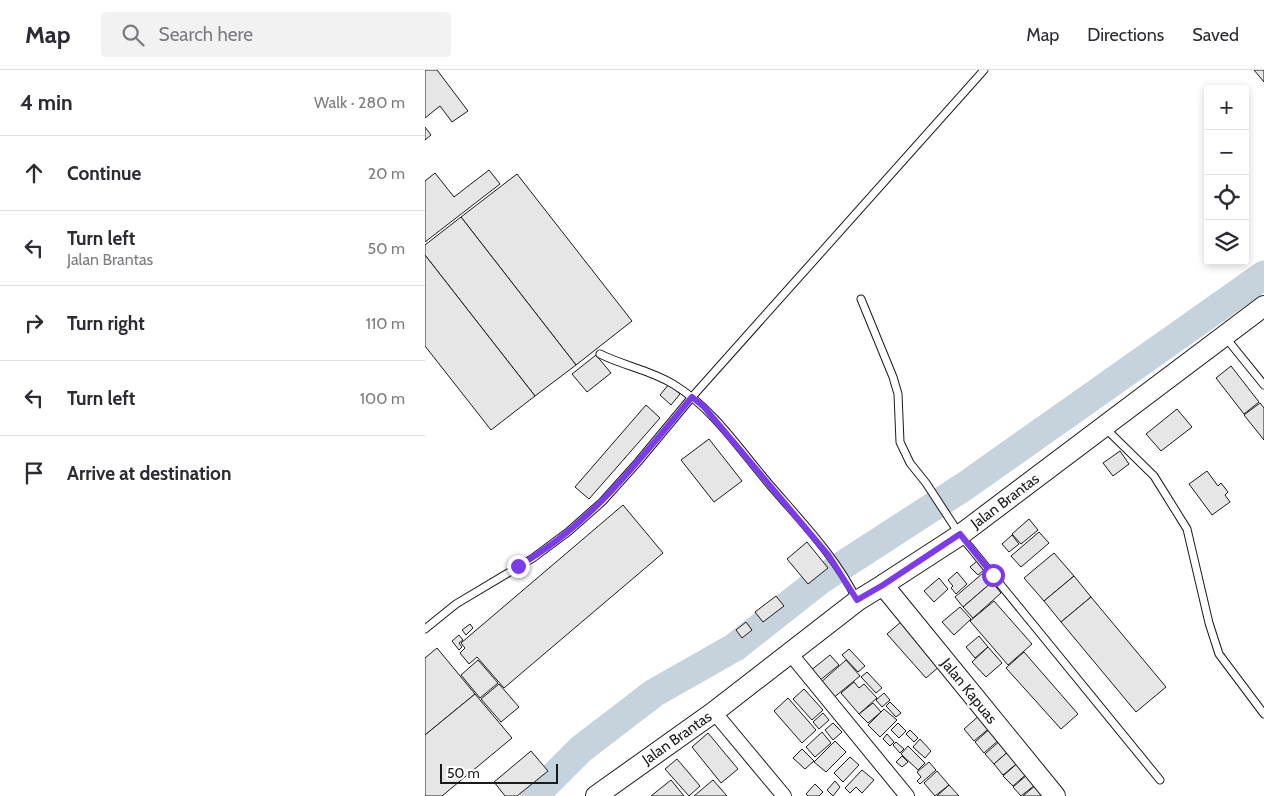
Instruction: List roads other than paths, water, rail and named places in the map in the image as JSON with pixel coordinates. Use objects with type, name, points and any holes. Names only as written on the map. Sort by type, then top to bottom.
[{"type":"main road","name":"Jalan Brantas","points":[[601,794],[714,712],[789,652],[855,595],[883,585],[956,528],[1104,427],[1264,306]]},
{"type":"main road","name":"Jalan Kapuas","points":[[883,585],[1055,796]]},
{"type":"street","points":[[789,652],[907,796]]},
{"type":"street","points":[[714,712],[784,796]]},
{"type":"lane","points":[[425,629],[457,604],[533,558],[569,532],[603,502],[692,397],[984,70]]},
{"type":"lane","points":[[861,299],[893,377],[898,394],[900,442],[910,463],[929,487],[956,528],[1160,780]]},
{"type":"lane","points":[[1224,336],[1264,385]]},
{"type":"lane","points":[[600,354],[617,363],[642,369],[673,384],[704,407],[829,556],[855,595]]},
{"type":"lane","points":[[1104,427],[1154,476],[1187,529],[1209,623],[1219,654],[1264,714]]},
{"type":"waterway","points":[[534,796],[581,749],[654,693],[735,647],[820,580],[965,486],[1264,275]]}]
